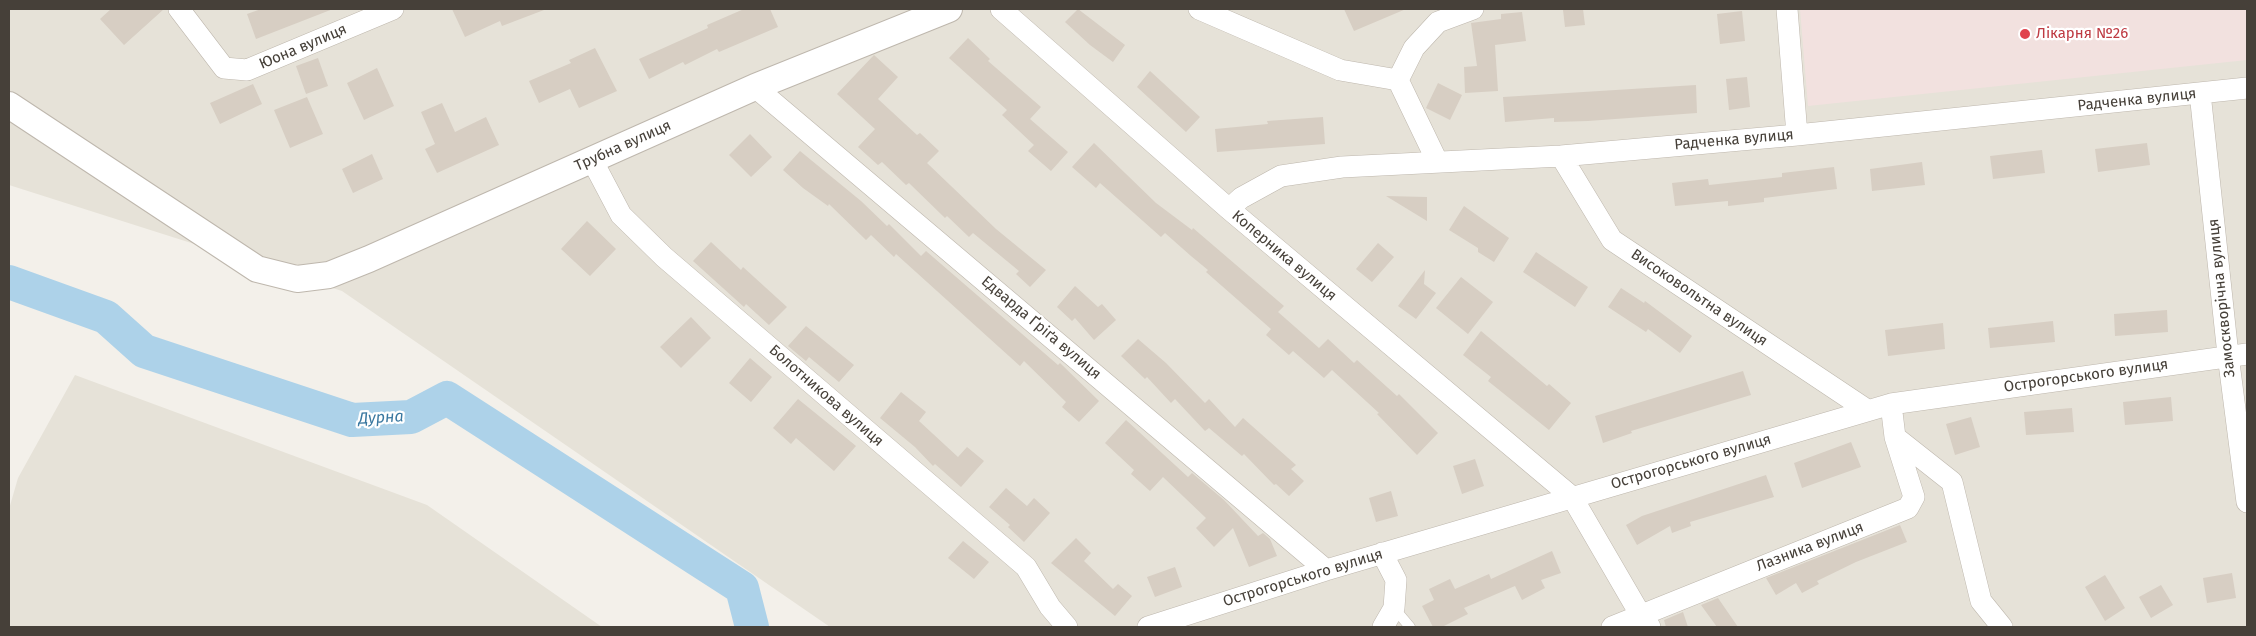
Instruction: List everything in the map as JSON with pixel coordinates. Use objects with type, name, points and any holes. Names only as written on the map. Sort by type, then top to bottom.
[{"type":"street","name":"Юона вулиця","points":[[179,9],[224,68],[247,70],[393,9]]},
{"type":"street","name":"Трубна вулиця","points":[[9,105],[257,269],[296,279],[329,275],[361,262],[756,87],[949,9]]},
{"type":"street","name":"Коперника вулиця","points":[[1001,9],[1228,209],[1572,497],[1645,621]]},
{"type":"street","points":[[1199,9],[1340,70],[1398,80]]},
{"type":"street","points":[[1398,80],[1414,48],[1438,22],[1473,9]]},
{"type":"street","points":[[1787,9],[1797,135]]},
{"type":"street","points":[[1398,80],[1437,161]]},
{"type":"street","name":"Едварда Ґріґа вулиця","points":[[756,87],[1326,570]]},
{"type":"street","name":"Радченка вулиця","points":[[1228,209],[1241,198],[1281,176],[1342,167],[1561,156],[1797,135],[2247,88]]},
{"type":"street","name":"Замоскворічна вулиця","points":[[2200,93],[2238,355],[2247,502]]},
{"type":"street","name":"Високовольтна вулиця","points":[[1561,156],[1612,240],[1867,410]]},
{"type":"street","name":"Болотникова вулиця","points":[[592,160],[622,215],[650,243],[1026,567],[1050,607],[1067,627]]},
{"type":"street","name":"Острогорського вулиця","points":[[1148,627],[1382,553],[1891,404],[2238,355]]},
{"type":"street","name":"Лазника вулиця","points":[[1612,627],[1645,621],[1908,508],[1914,497],[1896,437],[1891,404]]},
{"type":"street","points":[[1896,437],[1952,482],[1981,601],[2002,627]]},
{"type":"street","points":[[1382,553],[1396,580],[1394,608],[1383,627]]},
{"type":"lane","points":[[1394,608],[1410,627]]},
{"type":"shaded area","points":[[9,9],[2247,9],[2247,627],[830,627],[342,291],[9,185]]},
{"type":"shaded area","name":"Лікарня №26","points":[[1800,9],[2247,9],[2247,60],[1808,106]]},
{"type":"shaded area","points":[[75,375],[427,505],[602,627],[9,627],[9,509],[18,478]]},
{"type":"building","points":[[111,9],[164,9],[124,45],[100,19]]},
{"type":"building","points":[[261,9],[333,9],[256,39],[247,14]]},
{"type":"building","points":[[452,9],[544,10],[502,26],[500,21],[465,37]]},
{"type":"building","points":[[744,9],[770,9],[778,27],[719,52],[717,49],[685,65],[683,62],[649,79],[639,59],[708,28],[707,25]]},
{"type":"building","points":[[1078,9],[1125,45],[1113,62],[1090,45],[1065,22]]},
{"type":"building","points":[[1344,9],[1406,9],[1354,31]]},
{"type":"building","points":[[1583,9],[1585,25],[1565,27],[1563,10]]},
{"type":"building","points":[[1742,11],[1745,41],[1720,44],[1717,14]]},
{"type":"building","points":[[1522,12],[1526,41],[1495,45],[1498,91],[1465,93],[1464,67],[1477,66],[1471,23],[1501,19],[1501,14]]},
{"type":"building","points":[[968,38],[990,59],[988,61],[1041,107],[1030,119],[1068,152],[1051,171],[1028,151],[1034,145],[1002,115],[1007,110],[949,58]]},
{"type":"building","points":[[595,48],[617,91],[579,108],[570,89],[539,103],[529,81],[571,63],[569,60]]},
{"type":"building","points":[[874,55],[898,77],[878,99],[917,135],[920,133],[939,151],[927,163],[996,229],[1046,270],[1030,287],[1016,274],[1019,271],[973,233],[969,237],[947,216],[945,218],[909,183],[906,185],[882,162],[878,165],[858,147],[875,129],[837,94]]},
{"type":"building","points":[[318,58],[328,86],[306,94],[296,66]]},
{"type":"building","points":[[377,68],[394,106],[364,120],[347,83]]},
{"type":"building","points":[[1150,71],[1200,117],[1186,132],[1137,87]]},
{"type":"building","points":[[1747,77],[1750,107],[1729,110],[1726,79]]},
{"type":"building","points":[[1438,83],[1462,95],[1450,120],[1426,108]]},
{"type":"building","points":[[253,84],[262,104],[220,124],[210,103]]},
{"type":"building","points":[[1696,85],[1697,113],[1588,121],[1554,122],[1554,118],[1505,122],[1503,97]]},
{"type":"building","points":[[307,97],[323,134],[290,148],[274,110]]},
{"type":"building","points":[[442,103],[455,132],[486,117],[499,145],[437,173],[425,149],[435,144],[421,112]]},
{"type":"building","points":[[1323,117],[1325,144],[1217,152],[1215,129],[1268,124],[1267,121]]},
{"type":"building","points":[[750,134],[772,157],[751,177],[729,155]]},
{"type":"building","points":[[1094,143],[1156,203],[1192,230],[1193,228],[1284,306],[1278,312],[1319,348],[1328,339],[1354,363],[1357,360],[1397,396],[1399,394],[1438,433],[1417,455],[1377,414],[1379,413],[1332,370],[1324,378],[1293,351],[1289,355],[1266,335],[1271,329],[1206,272],[1208,270],[1165,233],[1161,237],[1100,183],[1096,188],[1072,167]]},
{"type":"building","points":[[2147,143],[2150,165],[2098,172],[2095,149]]},
{"type":"building","points":[[2042,150],[2045,173],[1993,179],[1990,156]]},
{"type":"building","points":[[800,151],[861,201],[887,226],[889,224],[921,256],[926,251],[1058,365],[1060,363],[1099,401],[1079,422],[1062,407],[1066,402],[1024,361],[1020,366],[896,254],[894,257],[871,235],[866,240],[829,204],[828,206],[803,188],[783,170]]},
{"type":"building","points":[[372,154],[383,179],[353,193],[342,169]]},
{"type":"building","points":[[1922,162],[1925,185],[1872,191],[1870,169]]},
{"type":"building","points":[[1834,167],[1837,189],[1764,198],[1764,202],[1728,206],[1728,201],[1675,206],[1672,183],[1708,179],[1709,185],[1782,177],[1782,173]]},
{"type":"building","points":[[1386,196],[1427,197],[1427,221]]},
{"type":"building","points":[[1464,206],[1509,238],[1494,262],[1478,252],[1478,248],[1449,230]]},
{"type":"building","points":[[587,221],[616,249],[590,276],[561,249]]},
{"type":"building","points":[[711,242],[741,270],[743,267],[787,307],[769,325],[746,304],[744,307],[693,261]]},
{"type":"building","points":[[1378,243],[1394,257],[1372,282],[1356,269]]},
{"type":"building","points":[[1536,252],[1588,287],[1575,307],[1523,272]]},
{"type":"building","points":[[1425,270],[1424,284],[1436,293],[1416,319],[1398,306]]},
{"type":"building","points":[[1461,277],[1493,302],[1468,334],[1436,308]]},
{"type":"building","points":[[1075,286],[1098,307],[1102,304],[1116,320],[1094,340],[1075,318],[1072,321],[1057,307]]},
{"type":"building","points":[[1621,288],[1644,303],[1645,301],[1692,336],[1680,353],[1648,329],[1646,332],[1608,307]]},
{"type":"building","points":[[2167,310],[2168,332],[2115,336],[2114,314]]},
{"type":"building","points":[[691,317],[711,338],[681,368],[660,347]]},
{"type":"building","points":[[2053,321],[2055,342],[1990,348],[1988,328]]},
{"type":"building","points":[[1943,323],[1945,349],[1888,356],[1885,330]]},
{"type":"building","points":[[806,326],[854,365],[839,382],[809,357],[806,361],[788,346]]},
{"type":"building","points":[[1481,331],[1547,386],[1549,384],[1571,403],[1549,430],[1488,381],[1491,377],[1463,355]]},
{"type":"building","points":[[1138,339],[1166,363],[1205,403],[1209,399],[1235,427],[1243,418],[1296,465],[1291,469],[1304,481],[1289,496],[1276,484],[1274,485],[1244,454],[1242,456],[1209,428],[1205,431],[1175,399],[1171,403],[1147,377],[1145,379],[1121,356]]},
{"type":"building","points":[[750,358],[772,377],[751,402],[729,383]]},
{"type":"building","points":[[1743,371],[1751,395],[1631,431],[1632,433],[1603,443],[1595,416]]},
{"type":"building","points":[[901,392],[926,412],[919,421],[958,457],[967,447],[984,461],[961,487],[935,464],[933,466],[915,447],[880,418]]},
{"type":"building","points":[[2171,397],[2173,421],[2125,425],[2123,402]]},
{"type":"building","points":[[798,399],[856,446],[834,471],[796,438],[791,444],[773,428]]},
{"type":"building","points":[[2072,408],[2074,432],[2026,435],[2024,412]]},
{"type":"building","points":[[1971,417],[1980,447],[1955,455],[1946,424]]},
{"type":"building","points":[[1126,420],[1188,477],[1192,473],[1224,500],[1258,536],[1263,533],[1270,539],[1277,556],[1249,567],[1233,528],[1214,547],[1196,528],[1206,518],[1163,477],[1150,491],[1131,474],[1134,470],[1105,443]]},
{"type":"building","points":[[1851,442],[1861,467],[1802,488],[1794,463]]},
{"type":"building","points":[[1475,459],[1484,486],[1462,494],[1453,466]]},
{"type":"building","points":[[1766,475],[1774,497],[1690,522],[1691,526],[1672,533],[1670,526],[1637,545],[1626,525],[1642,516]]},
{"type":"building","points":[[1006,488],[1027,506],[1034,498],[1050,513],[1024,542],[1008,527],[1010,525],[989,507]]},
{"type":"building","points":[[1391,491],[1398,516],[1376,522],[1369,498]]},
{"type":"building","points":[[1900,525],[1907,542],[1856,562],[1817,581],[1819,584],[1802,593],[1796,583],[1776,595],[1766,578]]},
{"type":"building","points":[[1076,538],[1091,553],[1084,561],[1113,589],[1118,584],[1132,596],[1115,616],[1051,563]]},
{"type":"building","points":[[963,541],[989,562],[974,579],[948,558]]},
{"type":"building","points":[[1552,551],[1561,573],[1541,580],[1545,588],[1522,600],[1515,586],[1464,608],[1468,614],[1442,627],[1433,627],[1422,606],[1434,600],[1429,589],[1450,579],[1455,589],[1489,574],[1491,579]]},
{"type":"building","points":[[1175,567],[1182,587],[1155,597],[1147,577]]},
{"type":"building","points":[[2232,573],[2236,598],[2207,603],[2203,578]]},
{"type":"building","points":[[2105,575],[2125,608],[2105,621],[2085,587]]},
{"type":"building","points":[[2161,585],[2173,605],[2151,618],[2139,597]]},
{"type":"building","points":[[1718,598],[1738,627],[1717,627],[1701,605]]},
{"type":"building","points":[[1683,612],[1688,627],[1666,627],[1664,620]]},
{"type":"waterway","name":"Дурна","points":[[9,282],[106,317],[144,351],[352,420],[411,417],[447,398],[742,588],[752,627]]},
{"type":"place","name":"Лікарня №26","points":[[2025,34]]}]
